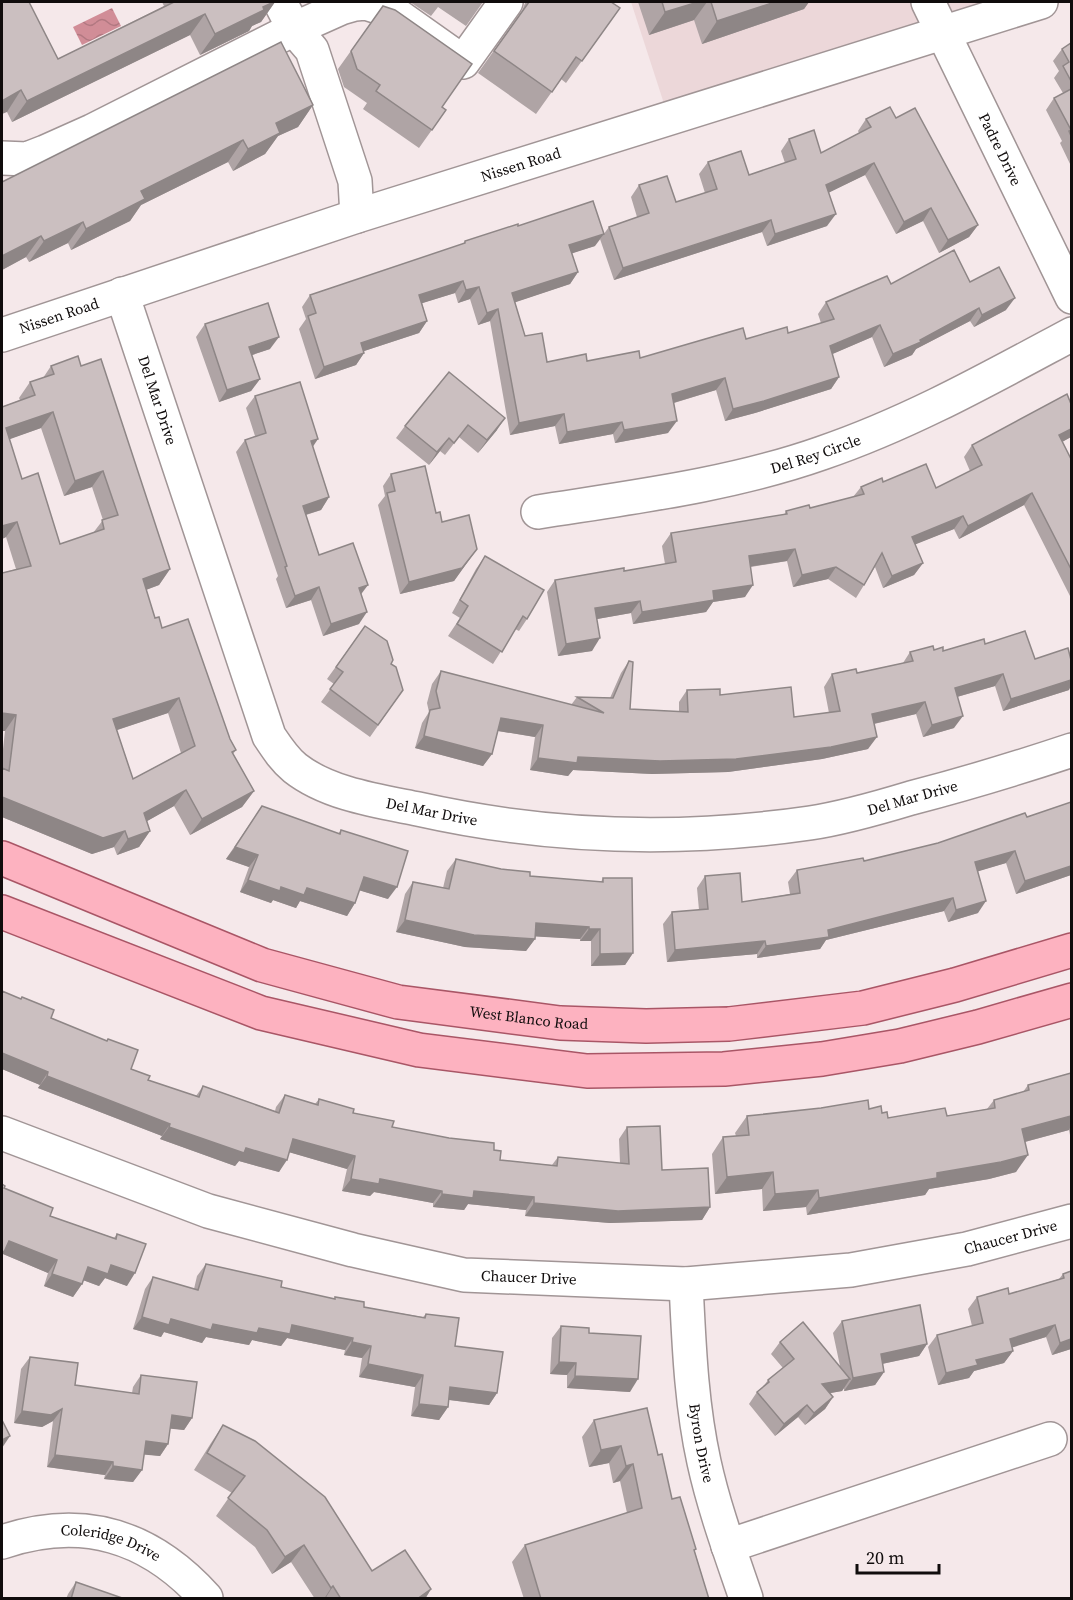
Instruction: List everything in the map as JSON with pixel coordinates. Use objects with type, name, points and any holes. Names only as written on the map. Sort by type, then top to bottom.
[{"type":"main road","name":"West Blanco Road","points":[[2,858],[262,965],[398,1002],[560,1023],[646,1026],[729,1024],[863,1008],[955,985],[1071,950]]},
{"type":"main road","points":[[2,912],[261,1013],[419,1050],[587,1071],[724,1069],[822,1059],[900,1046],[978,1027],[1071,1000]]},
{"type":"street","points":[[2,158],[27,159],[92,131],[287,15],[366,3],[391,11],[463,62],[506,2]]},
{"type":"street","name":"Padre Drive","points":[[928,2],[1071,297]]},
{"type":"street","name":"Nissen Road","points":[[2,335],[357,216],[1041,2]]},
{"type":"street","points":[[287,15],[312,50],[355,181],[357,216]]},
{"type":"street","name":"Del Mar Drive","points":[[122,294],[269,736],[293,766],[316,780],[373,800],[448,816],[519,827],[578,834],[633,836],[698,834],[811,823],[867,811],[1071,750]]},
{"type":"street","name":"Del Rey Circle","points":[[538,512],[707,484],[761,472],[820,454],[877,433],[940,404],[1071,334]]},
{"type":"street","name":"Chaucer Drive","points":[[2,1133],[208,1211],[353,1250],[464,1275],[686,1284],[851,1270],[968,1249],[1071,1221]]},
{"type":"street","name":"Byron Drive","points":[[686,1284],[692,1392],[704,1463],[746,1599]]},
{"type":"street","points":[[728,1546],[1050,1439]]},
{"type":"street","name":"Coleridge Drive","points":[[2,1542],[28,1533],[61,1530],[89,1531],[114,1537],[159,1557],[206,1599]]},
{"type":"shaded area","points":[[631,2],[1041,2],[669,119]]},
{"type":"water","points":[[112,8],[121,26],[82,45],[73,27]]},
{"type":"building","points":[[2,2],[29,2],[58,59],[174,2],[274,2],[263,7],[264,10],[215,34],[205,14],[27,101],[21,90],[2,101]]},
{"type":"building","points":[[529,2],[611,2],[620,8],[582,61],[576,57],[552,92],[494,51]]},
{"type":"building","points":[[662,2],[698,2],[665,12]]},
{"type":"building","points":[[711,2],[775,2],[717,21]]},
{"type":"building","points":[[383,6],[395,10],[472,64],[442,107],[446,110],[432,130],[376,91],[380,85],[357,69],[351,51]]},
{"type":"building","points":[[281,42],[313,105],[276,123],[280,133],[248,149],[243,140],[141,191],[145,199],[86,229],[83,222],[44,241],[41,236],[2,256],[2,182]]},
{"type":"building","points":[[1071,43],[1071,81],[1063,66],[1069,62],[1062,49]]},
{"type":"building","points":[[1071,89],[1071,130],[1054,98]]},
{"type":"building","points":[[890,107],[896,118],[915,108],[978,225],[948,240],[931,208],[904,222],[874,163],[826,185],[836,214],[775,234],[771,220],[623,268],[609,227],[649,213],[639,185],[667,176],[676,202],[717,189],[708,162],[741,151],[749,175],[796,159],[789,139],[814,130],[821,153],[871,127],[866,119]]},
{"type":"building","points":[[593,201],[604,234],[569,245],[578,272],[512,293],[525,336],[542,333],[547,362],[586,354],[587,361],[639,351],[640,358],[743,328],[746,339],[787,327],[788,333],[834,319],[826,302],[887,276],[891,284],[954,250],[970,282],[999,267],[1015,298],[982,315],[979,308],[920,340],[921,342],[893,354],[880,325],[830,346],[839,377],[764,401],[733,409],[725,378],[672,394],[677,421],[624,430],[622,422],[567,432],[564,414],[519,423],[498,309],[487,313],[479,287],[466,290],[463,281],[419,295],[427,321],[361,343],[364,353],[324,367],[308,316],[316,313],[310,295],[465,243],[465,241]]},
{"type":"building","points":[[268,303],[279,337],[249,347],[260,379],[227,390],[205,324]]},
{"type":"building","points":[[78,356],[81,366],[101,359],[170,569],[143,579],[155,618],[159,617],[162,628],[188,619],[230,739],[236,750],[232,752],[254,791],[202,819],[186,790],[144,813],[150,831],[128,839],[125,831],[103,838],[2,797],[2,768],[9,771],[16,715],[2,713],[2,573],[31,566],[17,522],[2,526],[2,407],[35,395],[30,382],[54,374],[51,366]],"holes":[[[53,412],[75,481],[103,471],[118,515],[102,520],[104,529],[60,544],[38,473],[22,479],[6,428]],[[179,698],[195,746],[133,779],[113,719]]]},
{"type":"building","points":[[449,372],[505,418],[487,440],[468,425],[454,443],[449,438],[437,452],[405,426]]},
{"type":"building","points":[[300,382],[318,439],[311,441],[329,497],[303,506],[319,555],[353,543],[368,585],[359,588],[367,612],[331,624],[319,587],[295,596],[245,440],[266,433],[255,396]]},
{"type":"building","points":[[1067,394],[1071,404],[1071,429],[1059,435],[1071,459],[1071,569],[1032,493],[968,526],[963,516],[912,537],[923,563],[892,576],[882,553],[864,585],[836,567],[802,575],[795,549],[749,556],[753,585],[713,591],[714,600],[642,612],[640,601],[595,608],[600,638],[566,644],[555,580],[676,562],[671,533],[787,514],[786,511],[809,505],[810,508],[864,494],[861,487],[882,478],[883,482],[926,464],[936,488],[982,465],[972,445]]},
{"type":"building","points":[[425,466],[436,513],[440,512],[442,522],[469,515],[477,549],[462,568],[409,582],[387,493],[395,491],[391,474]]},
{"type":"building","points":[[485,556],[544,590],[527,619],[523,616],[502,652],[457,624],[468,606],[460,600]]},
{"type":"building","points":[[365,626],[387,641],[393,660],[391,664],[396,667],[403,690],[378,725],[330,689],[343,672],[336,667]]},
{"type":"building","points":[[1025,631],[1035,659],[1068,648],[1071,660],[1071,680],[1011,699],[1003,674],[955,688],[963,716],[932,725],[925,702],[872,714],[877,737],[831,747],[736,759],[660,761],[578,757],[577,763],[538,758],[543,725],[501,718],[492,754],[424,736],[430,710],[440,708],[436,691],[441,671],[604,713],[577,697],[613,698],[629,661],[633,662],[630,709],[688,712],[687,690],[720,689],[720,695],[791,687],[794,717],[840,711],[832,674],[856,669],[857,673],[913,661],[910,652],[933,646],[934,650],[943,647],[943,651],[984,639],[985,644]]},
{"type":"building","points":[[1071,802],[1071,866],[1025,881],[1015,851],[975,862],[986,901],[956,910],[953,898],[828,930],[829,937],[766,946],[765,941],[675,950],[672,912],[708,909],[705,876],[740,873],[742,902],[800,893],[797,870],[863,858],[864,861],[938,843],[1025,813],[1027,817]]},
{"type":"building","points":[[262,806],[340,834],[341,830],[408,851],[397,887],[364,877],[355,903],[307,888],[304,895],[281,887],[280,891],[248,880],[258,855],[235,847]]},
{"type":"building","points":[[456,859],[501,869],[530,872],[530,876],[603,882],[603,878],[632,878],[633,953],[600,954],[600,929],[589,929],[589,927],[536,923],[535,939],[474,935],[405,920],[413,882],[449,889]]},
{"type":"building","points":[[2,991],[54,1010],[51,1018],[107,1041],[108,1039],[138,1050],[131,1069],[150,1076],[148,1080],[199,1097],[203,1086],[279,1113],[285,1095],[318,1105],[319,1099],[354,1109],[353,1113],[394,1121],[392,1127],[449,1138],[494,1143],[494,1150],[501,1151],[500,1160],[557,1166],[558,1157],[629,1164],[627,1127],[660,1126],[662,1170],[708,1168],[710,1207],[618,1211],[534,1203],[534,1197],[474,1191],[473,1198],[442,1194],[442,1191],[380,1179],[379,1184],[351,1179],[355,1156],[293,1139],[287,1160],[246,1148],[244,1153],[169,1127],[170,1124],[47,1076],[48,1072],[2,1053]]},
{"type":"building","points":[[1071,1073],[1071,1116],[1022,1129],[1028,1155],[937,1173],[937,1178],[819,1198],[818,1190],[775,1194],[773,1172],[727,1177],[723,1137],[749,1135],[747,1116],[868,1100],[869,1109],[881,1106],[882,1113],[887,1112],[888,1118],[945,1108],[947,1116],[995,1108],[994,1100],[1029,1090],[1028,1085]]},
{"type":"building","points":[[2,1184],[4,1188],[53,1208],[50,1216],[116,1239],[117,1234],[146,1244],[135,1273],[111,1265],[108,1274],[88,1267],[82,1284],[52,1274],[57,1260],[9,1241],[4,1252],[2,1251]]},
{"type":"building","points":[[206,1264],[282,1281],[281,1287],[335,1299],[335,1297],[364,1302],[364,1307],[425,1318],[426,1314],[459,1318],[455,1346],[503,1352],[497,1393],[450,1387],[448,1407],[419,1404],[423,1375],[368,1364],[371,1346],[352,1342],[353,1338],[292,1325],[290,1334],[259,1328],[257,1333],[213,1324],[211,1330],[171,1319],[169,1325],[142,1317],[153,1277],[198,1290]]},
{"type":"building","points":[[1071,1271],[1071,1339],[1060,1343],[1055,1325],[1010,1339],[1013,1351],[976,1360],[978,1365],[946,1373],[937,1335],[983,1323],[977,1297],[1008,1288],[1009,1294],[1064,1278],[1063,1274]]},
{"type":"building","points":[[920,1305],[927,1344],[881,1354],[884,1372],[853,1378],[842,1321]]},
{"type":"building","points":[[803,1322],[850,1379],[822,1384],[833,1397],[814,1413],[807,1405],[784,1424],[757,1392],[794,1359],[780,1342]]},
{"type":"building","points":[[561,1326],[589,1328],[589,1333],[641,1336],[638,1379],[575,1376],[576,1363],[559,1362]]},
{"type":"building","points":[[30,1357],[78,1363],[75,1385],[139,1394],[141,1375],[197,1382],[192,1418],[172,1415],[168,1444],[146,1441],[142,1470],[113,1466],[113,1462],[55,1455],[62,1409],[51,1415],[22,1411]]},
{"type":"building","points":[[647,1408],[658,1455],[662,1454],[672,1499],[680,1497],[709,1599],[541,1599],[525,1545],[642,1508],[633,1464],[626,1466],[621,1446],[601,1450],[594,1420]]},
{"type":"building","points":[[2,1420],[10,1436],[2,1440]]},
{"type":"building","points":[[223,1425],[255,1441],[325,1497],[372,1571],[405,1550],[431,1589],[417,1599],[341,1599],[333,1586],[331,1588],[304,1545],[285,1557],[267,1530],[228,1498],[245,1476],[207,1453]]},
{"type":"building","points":[[76,1582],[125,1599],[71,1599]]}]
